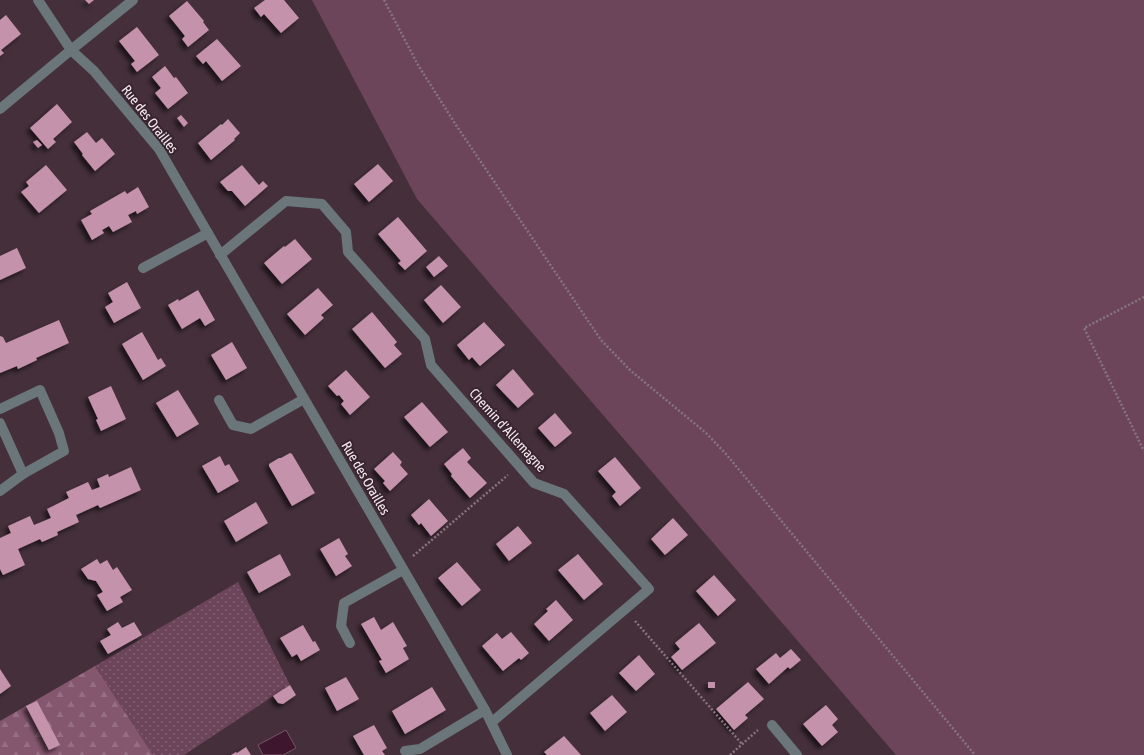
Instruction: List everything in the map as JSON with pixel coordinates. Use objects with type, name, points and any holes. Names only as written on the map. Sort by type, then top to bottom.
[{"type":"street","name":"Rue des Orailles","points":[[38,0],[71,50],[94,71],[159,149],[492,722],[507,755]]},
{"type":"street","points":[[0,109],[133,0]]},
{"type":"street","name":"Chemin d'Allemagne","points":[[220,255],[286,201],[322,204],[346,232],[348,252],[425,339],[431,365],[534,483],[564,494],[649,589],[492,722]]},
{"type":"street","points":[[143,268],[208,233]]},
{"type":"street","points":[[0,409],[40,390],[59,433],[64,451],[23,474],[0,491]]},
{"type":"street","points":[[219,400],[233,426],[251,429],[304,399]]},
{"type":"street","points":[[0,423],[23,474]]},
{"type":"street","points":[[350,642],[340,626],[344,603],[402,568]]},
{"type":"street","points":[[405,750],[420,749],[485,710]]},
{"type":"street","points":[[772,725],[797,755]]},
{"type":"path","points":[[384,0],[418,65],[601,340],[631,370],[706,433],[726,454],[975,755]]},
{"type":"path","points":[[1144,297],[1084,328],[1144,451]]},
{"type":"path","points":[[402,568],[519,465]]},
{"type":"path","points":[[625,610],[742,744]]},
{"type":"path","points":[[730,755],[757,731],[772,725]]},
{"type":"shaded area","points":[[312,0],[1144,0],[1144,755],[896,755],[417,199]]},
{"type":"shaded area","points":[[238,582],[290,685],[184,755],[153,755],[95,666]]},
{"type":"shaded area","points":[[286,730],[296,748],[283,755],[263,755],[258,745]]},
{"type":"green space","points":[[95,666],[153,755],[0,755],[0,721]]},
{"type":"building","points":[[85,0],[94,0],[89,4]]},
{"type":"building","points":[[265,0],[284,0],[299,18],[281,33],[264,14],[261,17],[254,8]]},
{"type":"building","points":[[187,1],[204,21],[203,22],[209,30],[188,47],[182,39],[185,36],[169,16]]},
{"type":"building","points":[[6,15],[21,34],[1,50],[4,53],[0,56],[0,20]]},
{"type":"building","points":[[137,27],[159,55],[137,72],[131,64],[135,61],[119,41]]},
{"type":"building","points":[[217,39],[241,66],[222,81],[206,61],[203,64],[196,56]]},
{"type":"building","points":[[165,66],[174,78],[176,77],[188,93],[168,109],[155,93],[161,88],[152,77]]},
{"type":"building","points":[[57,104],[72,122],[53,139],[56,142],[48,149],[30,128]]},
{"type":"building","points":[[181,115],[188,123],[184,127],[177,118]]},
{"type":"building","points":[[228,119],[240,133],[234,139],[235,140],[211,160],[198,143]]},
{"type":"building","points":[[87,132],[96,143],[102,138],[115,154],[95,171],[74,142]]},
{"type":"building","points":[[37,140],[42,145],[38,148],[33,142]]},
{"type":"building","points":[[378,164],[393,181],[369,202],[354,184]]},
{"type":"building","points":[[46,165],[67,190],[39,213],[21,192],[29,186],[26,182]]},
{"type":"building","points":[[242,165],[259,185],[263,181],[268,186],[245,206],[232,191],[228,191],[220,182]]},
{"type":"building","points":[[138,187],[149,207],[137,214],[136,211],[128,215],[132,222],[113,232],[109,226],[102,230],[104,233],[92,240],[81,220],[92,214],[90,211],[125,191],[127,194]]},
{"type":"building","points":[[398,217],[427,251],[405,270],[398,263],[401,261],[378,234]]},
{"type":"building","points":[[295,239],[312,259],[282,284],[264,263]]},
{"type":"building","points":[[17,248],[26,268],[0,280],[0,256]]},
{"type":"building","points":[[439,256],[448,266],[434,277],[426,267]]},
{"type":"building","points":[[127,282],[141,308],[114,323],[105,307],[113,302],[108,293]]},
{"type":"building","points":[[441,285],[461,307],[443,323],[424,300]]},
{"type":"building","points":[[318,288],[333,305],[321,315],[324,318],[305,335],[287,314]]},
{"type":"building","points":[[198,290],[215,320],[205,326],[200,318],[182,329],[168,305],[178,299],[179,301]]},
{"type":"building","points":[[372,312],[397,342],[394,345],[402,354],[385,368],[352,329]]},
{"type":"building","points":[[59,320],[69,343],[36,358],[37,360],[18,369],[17,366],[0,373],[0,336],[3,337],[6,343]]},
{"type":"building","points":[[484,322],[505,345],[480,366],[472,357],[469,360],[457,345]]},
{"type":"building","points":[[142,332],[158,360],[161,358],[166,366],[143,380],[122,344]]},
{"type":"building","points":[[232,342],[247,368],[226,380],[211,355]]},
{"type":"building","points":[[513,369],[534,394],[518,408],[496,385]]},
{"type":"building","points":[[346,370],[370,397],[350,415],[341,404],[344,401],[328,386]]},
{"type":"building","points":[[111,386],[126,419],[101,431],[96,420],[98,419],[88,397]]},
{"type":"building","points":[[178,390],[199,424],[177,437],[156,403]]},
{"type":"building","points":[[422,402],[448,432],[430,447],[404,417]]},
{"type":"building","points":[[555,413],[572,433],[555,447],[538,428]]},
{"type":"building","points":[[463,448],[471,458],[467,462],[487,483],[470,498],[451,476],[452,474],[444,464]]},
{"type":"building","points":[[393,452],[402,462],[400,465],[408,474],[390,491],[383,483],[385,481],[374,469]]},
{"type":"building","points":[[290,453],[315,493],[292,506],[269,466],[269,464]]},
{"type":"building","points":[[220,456],[225,466],[229,464],[239,481],[218,493],[202,466]]},
{"type":"building","points":[[615,457],[641,488],[620,506],[612,496],[616,492],[598,471]]},
{"type":"building","points":[[131,467],[141,490],[100,508],[98,505],[76,515],[79,522],[57,532],[58,535],[42,542],[40,539],[18,549],[25,565],[3,575],[0,569],[0,538],[11,533],[8,526],[30,516],[34,525],[51,518],[47,509],[69,498],[66,492],[88,482],[92,490],[100,487],[97,479],[108,474],[109,477]]},
{"type":"building","points":[[429,499],[448,521],[431,536],[421,523],[419,525],[411,515]]},
{"type":"building","points":[[256,502],[268,523],[236,542],[224,521]]},
{"type":"building","points":[[673,518],[688,535],[665,555],[651,539]]},
{"type":"building","points":[[518,526],[532,543],[509,561],[496,544]]},
{"type":"building","points":[[339,538],[348,554],[345,556],[352,566],[336,576],[320,549]]},
{"type":"building","points":[[280,554],[291,575],[259,593],[247,572]]},
{"type":"building","points":[[578,554],[603,584],[584,600],[558,570]]},
{"type":"building","points":[[97,559],[100,564],[107,560],[113,570],[117,567],[132,590],[120,597],[123,602],[107,611],[97,595],[103,592],[96,581],[88,579],[81,569]]},
{"type":"building","points":[[457,562],[481,590],[462,606],[438,578]]},
{"type":"building","points":[[714,575],[736,600],[718,616],[696,591]]},
{"type":"building","points":[[556,600],[573,620],[549,641],[534,624],[548,611],[546,609]]},
{"type":"building","points":[[374,617],[381,630],[393,622],[407,646],[403,648],[409,659],[386,673],[379,661],[382,660],[361,624]]},
{"type":"building","points":[[118,622],[122,628],[134,622],[142,635],[108,654],[100,641],[111,635],[107,629]]},
{"type":"building","points":[[699,623],[716,643],[682,670],[671,657],[680,649],[675,643]]},
{"type":"building","points":[[303,625],[313,642],[315,641],[320,650],[301,661],[297,654],[292,657],[280,638]]},
{"type":"building","points":[[511,632],[529,653],[521,660],[519,658],[503,671],[482,646],[497,633],[502,639]]},
{"type":"building","points":[[791,649],[801,660],[790,669],[788,667],[769,684],[756,669],[776,653],[780,658]]},
{"type":"building","points":[[639,655],[655,674],[636,691],[619,673]]},
{"type":"building","points":[[0,669],[11,686],[0,694]]},
{"type":"building","points":[[346,677],[359,699],[337,711],[325,688]]},
{"type":"building","points":[[708,682],[715,682],[715,688],[708,688]]},
{"type":"building","points":[[748,682],[764,699],[745,715],[748,718],[734,730],[716,709]]},
{"type":"building","points":[[290,685],[296,695],[283,704],[278,703],[273,696]]},
{"type":"building","points":[[432,687],[446,710],[405,734],[392,711]]},
{"type":"building","points":[[612,695],[627,712],[605,731],[590,713]]},
{"type":"building","points":[[37,701],[60,745],[49,750],[26,706]]},
{"type":"building","points":[[826,705],[838,719],[832,725],[838,732],[822,746],[803,724]]},
{"type":"building","points":[[374,725],[387,748],[382,751],[385,755],[364,755],[353,736]]},
{"type":"building","points":[[564,736],[581,755],[547,755],[544,752]]},
{"type":"building","points":[[246,747],[251,755],[231,755],[236,752],[237,753]]}]
